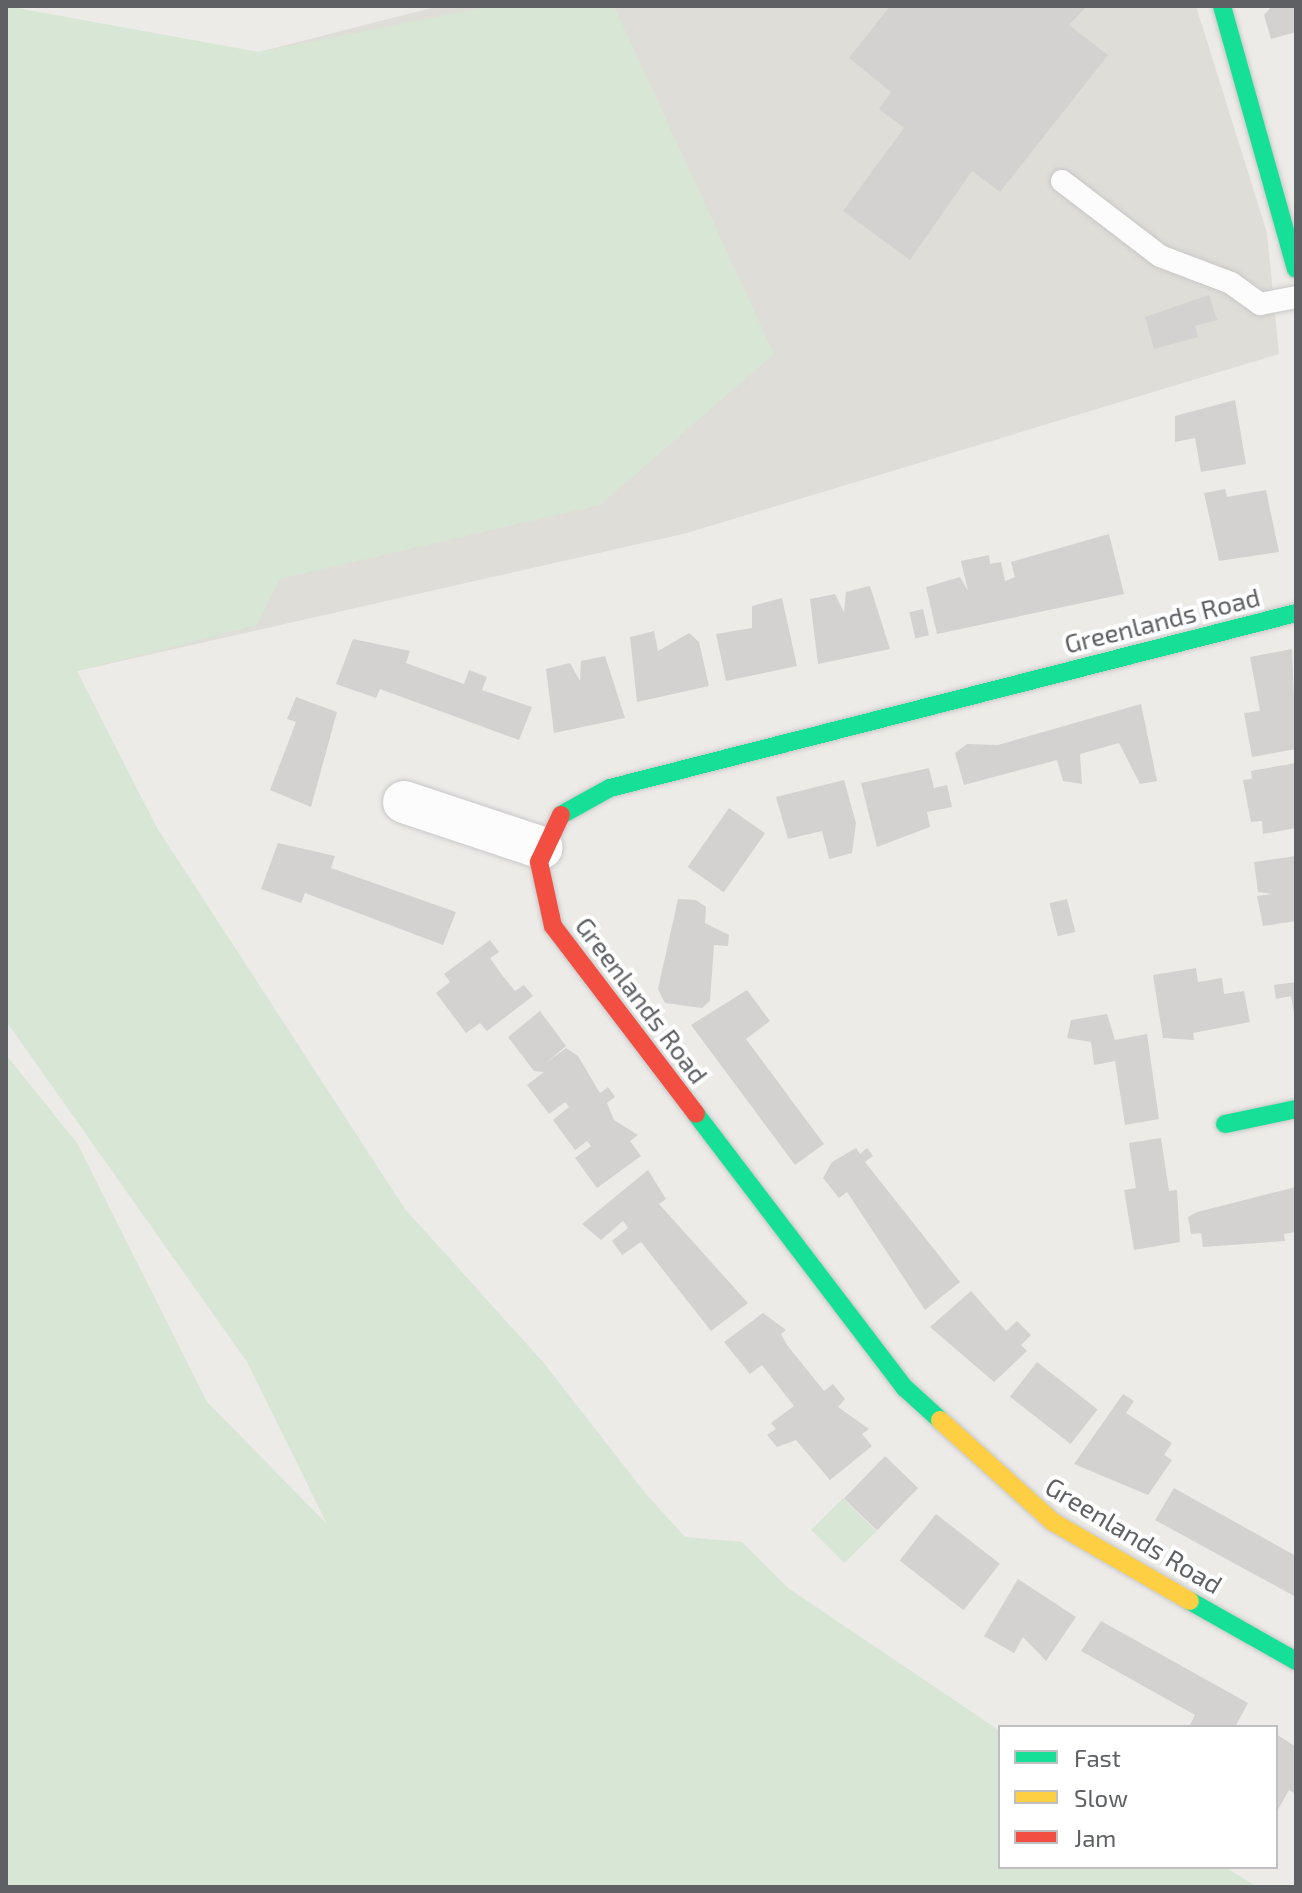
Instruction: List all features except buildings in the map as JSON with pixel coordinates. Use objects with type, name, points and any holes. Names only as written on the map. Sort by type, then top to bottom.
[{"type":"street","points":[[1222,6],[1296,269]]},
{"type":"street","name":"Greenlands Road","points":[[1296,613],[610,788],[562,813],[542,848],[553,926],[905,1388],[1053,1522],[1296,1661]]},
{"type":"street","points":[[404,802],[542,848]]},
{"type":"street","points":[[1225,1124],[1296,1109]]},
{"type":"lane","points":[[1062,181],[1160,256],[1231,283],[1260,304],[1296,297]]},
{"type":"shaded area","points":[[439,6],[1196,6],[1267,233],[1279,354],[687,533],[77,671],[6,202],[259,52]]},
{"type":"green space","points":[[6,6],[259,52],[491,6],[614,6],[774,354],[600,505],[280,579],[257,625],[77,671],[157,828],[405,1209],[543,1362],[646,1494],[685,1537],[742,1542],[788,1588],[998,1730],[998,1869],[1228,1869],[1257,1887],[6,1887],[6,1055],[77,1143],[207,1402],[327,1524],[247,1362],[6,1021]]},
{"type":"green space","points":[[843,1498],[876,1531],[844,1563],[811,1530]]},
{"type":"traffic: fast","points":[[1222,6],[1296,269]]},
{"type":"traffic: fast","points":[[561,815],[610,788],[1296,613]]},
{"type":"traffic: fast","points":[[1225,1124],[1296,1109]]},
{"type":"traffic: fast","points":[[696,1114],[905,1388],[940,1420]]},
{"type":"traffic: fast","points":[[1190,1601],[1296,1661]]},
{"type":"traffic: slow","points":[[940,1420],[1053,1522],[1190,1601]]},
{"type":"traffic: jam","points":[[561,815],[539,862],[553,926],[696,1114]]}]
